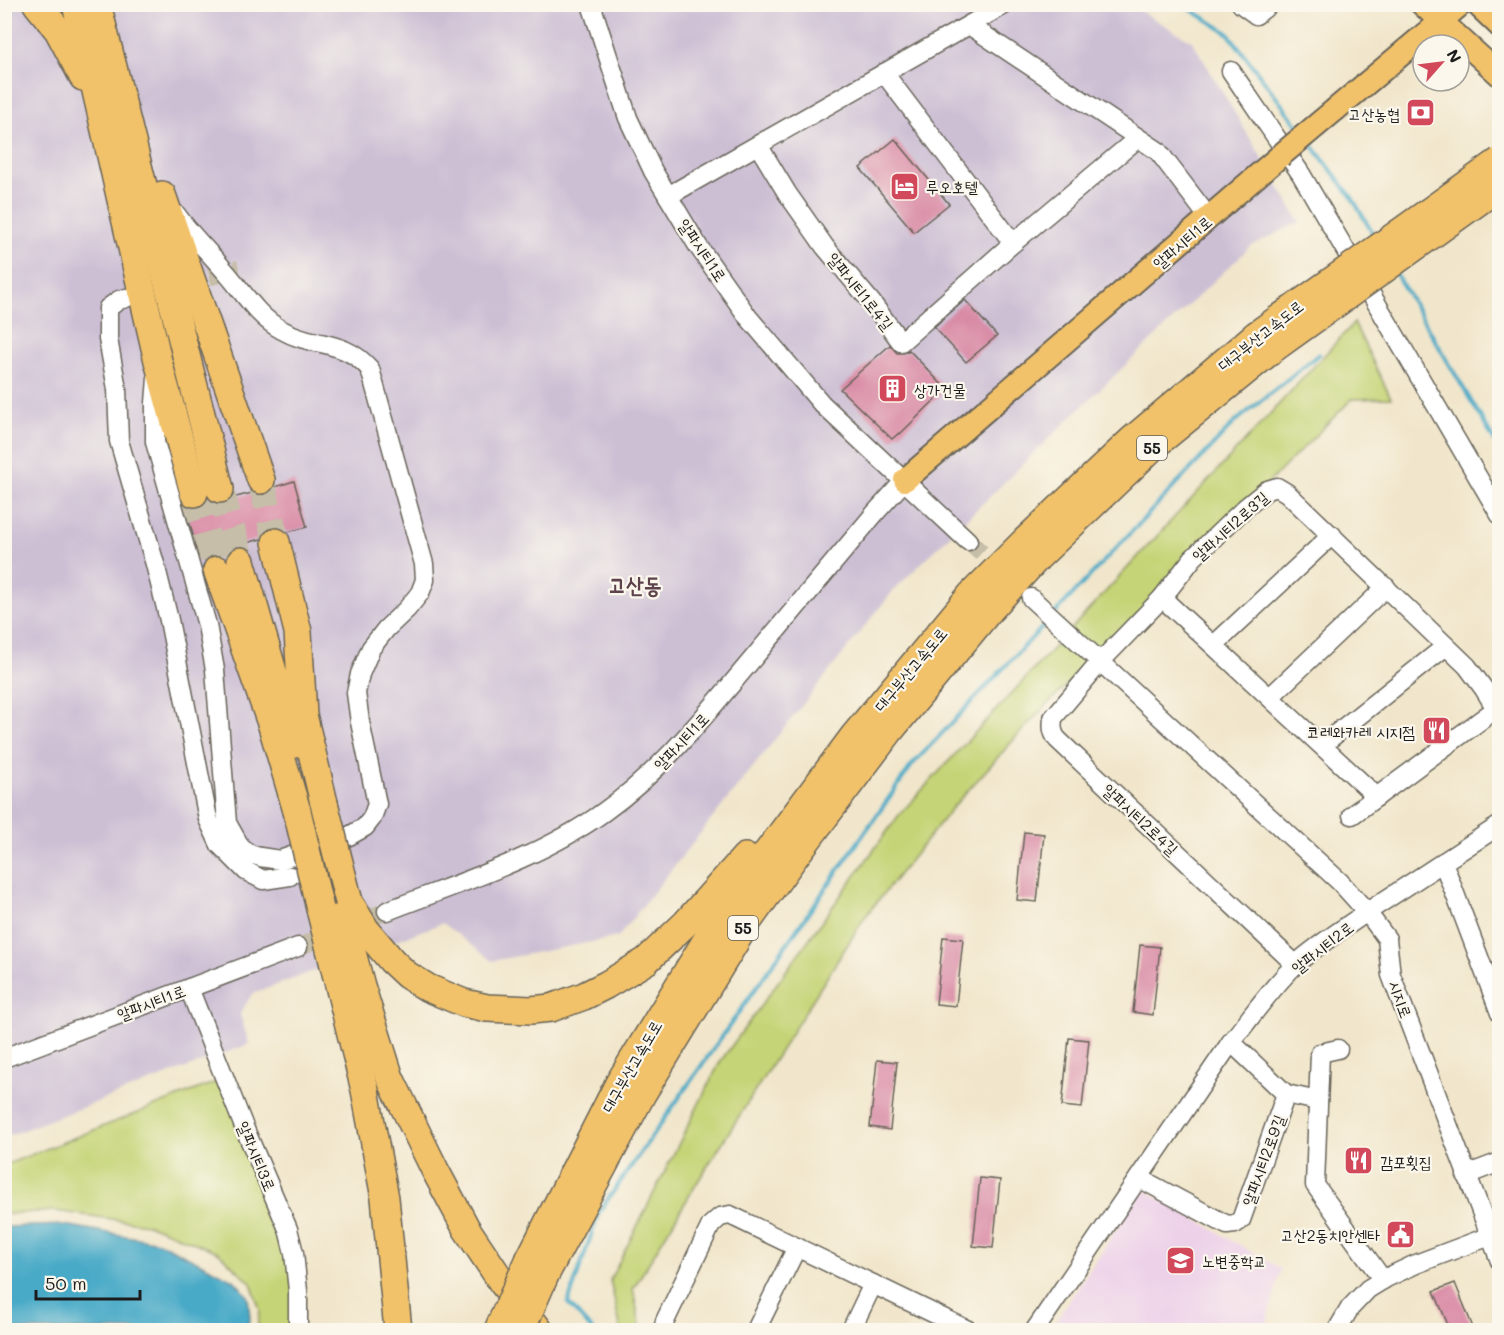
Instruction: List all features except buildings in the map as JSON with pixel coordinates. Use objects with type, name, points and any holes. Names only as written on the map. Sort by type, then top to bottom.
[{"type":"highway","points":[[37,4],[58,30],[99,110]]},
{"type":"highway","points":[[76,4],[158,361],[207,491],[97,4]]},
{"type":"highway","points":[[117,4],[120,39],[151,160],[261,480]]},
{"type":"highway","name":"대구부산고속도로","points":[[521,1330],[538,1267],[619,1083],[728,905],[854,736],[971,595],[1132,440],[1265,342],[1500,161]]},
{"type":"highway","name":"대구부산고속도로","points":[[498,1330],[746,924],[795,855],[889,732],[988,612],[1038,557],[1265,342],[1500,186]]},
{"type":"highway","points":[[276,542],[298,632],[311,807],[378,1085],[406,1147],[445,1218],[480,1276],[521,1330]]},
{"type":"highway","points":[[229,566],[272,726],[311,807]]},
{"type":"highway","points":[[334,905],[366,930],[407,975],[428,988],[464,1003],[487,1008],[531,1010],[551,1008],[606,986],[630,972],[658,950],[686,923],[854,736]]},
{"type":"highway","points":[[334,905],[385,1198],[398,1330]]},
{"type":"highway","points":[[334,905],[390,1078],[466,1228],[502,1282],[539,1330]]},
{"type":"main road","points":[[1422,4],[1500,75]]},
{"type":"main road","points":[[1477,4],[1500,26]]},
{"type":"main road","name":"알파시티1로","points":[[905,480],[1280,156],[1461,5]]},
{"type":"street","name":"알파시티1로","points":[[387,911],[528,856],[605,811],[641,782],[693,730],[905,480],[822,404],[748,317],[698,246],[652,171],[628,118],[591,4]]},
{"type":"street","points":[[1241,4],[1263,10]]},
{"type":"street","points":[[668,196],[1004,5]]},
{"type":"street","points":[[969,25],[1158,151],[1209,218]]},
{"type":"street","points":[[1231,71],[1301,174],[1500,515]]},
{"type":"street","points":[[884,73],[1013,243]]},
{"type":"street","name":"알파시티1로4길","points":[[758,145],[788,194],[825,247],[901,342],[1013,243],[1138,138]]},
{"type":"street","points":[[158,361],[155,442],[207,625],[215,670],[227,823],[241,848],[250,854],[280,860],[349,836],[365,826],[372,818],[377,804],[356,693],[360,674],[371,648],[420,593],[425,580],[424,564],[370,369],[352,353],[283,331],[272,323],[253,307],[225,271],[188,231],[162,196]]},
{"type":"street","points":[[126,298],[108,308],[108,339],[117,389],[119,441],[169,620],[208,819],[220,845],[246,871],[263,880],[290,876]]},
{"type":"street","points":[[905,480],[968,541]]},
{"type":"street","name":"알파시티2로3길","points":[[1101,661],[1162,597],[1193,558],[1245,508],[1267,490],[1277,487],[1287,493],[1467,666],[1498,710],[1352,815]]},
{"type":"street","points":[[1214,645],[1332,535]]},
{"type":"street","points":[[1270,697],[1386,587]]},
{"type":"street","points":[[1162,597],[1377,797]]},
{"type":"street","name":"알파시티2로","points":[[1031,598],[1340,882],[1367,912],[1296,965],[1264,999],[1231,1042],[1035,1330]]},
{"type":"street","points":[[1322,745],[1446,646]]},
{"type":"street","name":"알파시티2로4길","points":[[1101,661],[1053,718],[1053,733],[1296,965]]},
{"type":"street","points":[[1367,912],[1500,825]]},
{"type":"street","points":[[1443,862],[1500,1012]]},
{"type":"street","name":"시지로","points":[[1367,912],[1387,939],[1391,975],[1500,1261]]},
{"type":"street","name":"알파시티1로","points":[[4,1064],[12,1055],[298,946]]},
{"type":"street","name":"알파시티3로","points":[[189,988],[244,1127],[288,1229],[294,1254],[298,1291],[298,1330]]},
{"type":"street","name":"알파시티2로9길","points":[[1231,1042],[1286,1094],[1318,1101]]},
{"type":"street","points":[[1338,1049],[1320,1053],[1315,1185],[1383,1280]]},
{"type":"street","name":"알파시티2로9길","points":[[1138,1178],[1227,1225],[1235,1224],[1241,1220],[1286,1094]]},
{"type":"street","points":[[1466,1175],[1500,1162]]},
{"type":"street","points":[[663,1330],[711,1225],[720,1217],[730,1215],[873,1284],[948,1326],[968,1330]]},
{"type":"street","points":[[1337,1330],[1350,1308],[1368,1289],[1416,1264],[1490,1236]]},
{"type":"street","points":[[756,1330],[797,1247]]},
{"type":"street","points":[[851,1330],[873,1284]]},
{"type":"shaded area","points":[[1128,4],[1192,41],[1300,222],[1251,246],[1074,414],[893,591],[618,937],[492,961],[443,923],[252,994],[240,1014],[249,1044],[5,1137],[5,5]]},
{"type":"shaded area","name":"노변중학교","points":[[1143,1189],[1281,1269],[1265,1330],[1050,1330]]},
{"type":"green space","points":[[1354,323],[1391,398],[1352,399],[1028,724],[953,807],[865,917],[700,1178],[633,1289],[641,1330],[621,1330],[610,1280],[720,1062],[899,815]]},
{"type":"green space","points":[[226,1078],[288,1229],[297,1330],[257,1330],[260,1310],[251,1283],[218,1252],[147,1224],[55,1211],[5,1214],[5,1165]]},
{"type":"water","points":[[65,1225],[159,1242],[234,1280],[248,1296],[250,1318],[246,1330],[5,1330],[5,1227]]},
{"type":"waterway","points":[[1182,4],[1228,33],[1301,130]]},
{"type":"waterway","points":[[1309,141],[1351,196],[1376,239]]},
{"type":"waterway","points":[[1396,274],[1500,450]]},
{"type":"waterway","points":[[1056,612],[1235,422],[1319,354]]},
{"type":"waterway","points":[[592,1330],[568,1303],[599,1212],[912,765],[1049,620]]},
{"type":"tunnel","points":[[183,283],[239,269]]},
{"type":"tunnel","points":[[261,480],[276,542]]},
{"type":"tunnel","points":[[220,489],[241,561]]},
{"type":"tunnel","points":[[194,493],[217,570]]},
{"type":"tunnel","points":[[968,541],[1005,574]]},
{"type":"tunnel","points":[[298,947],[387,911]]},
{"type":"place","name":"고산농협","points":[[1421,113]]},
{"type":"place","name":"루오호텔","points":[[905,186]]},
{"type":"place","name":"상가건물","points":[[893,389]]},
{"type":"place","name":"코레와카레 시지점","points":[[1436,731]]},
{"type":"place","name":"감포횟집","points":[[1359,1161]]},
{"type":"place","name":"고산2동치안센타","points":[[1401,1234]]},
{"type":"place","name":"노변중학교","points":[[1181,1260]]},
{"type":"district","name":"고산동","points":[[635,584]]}]
